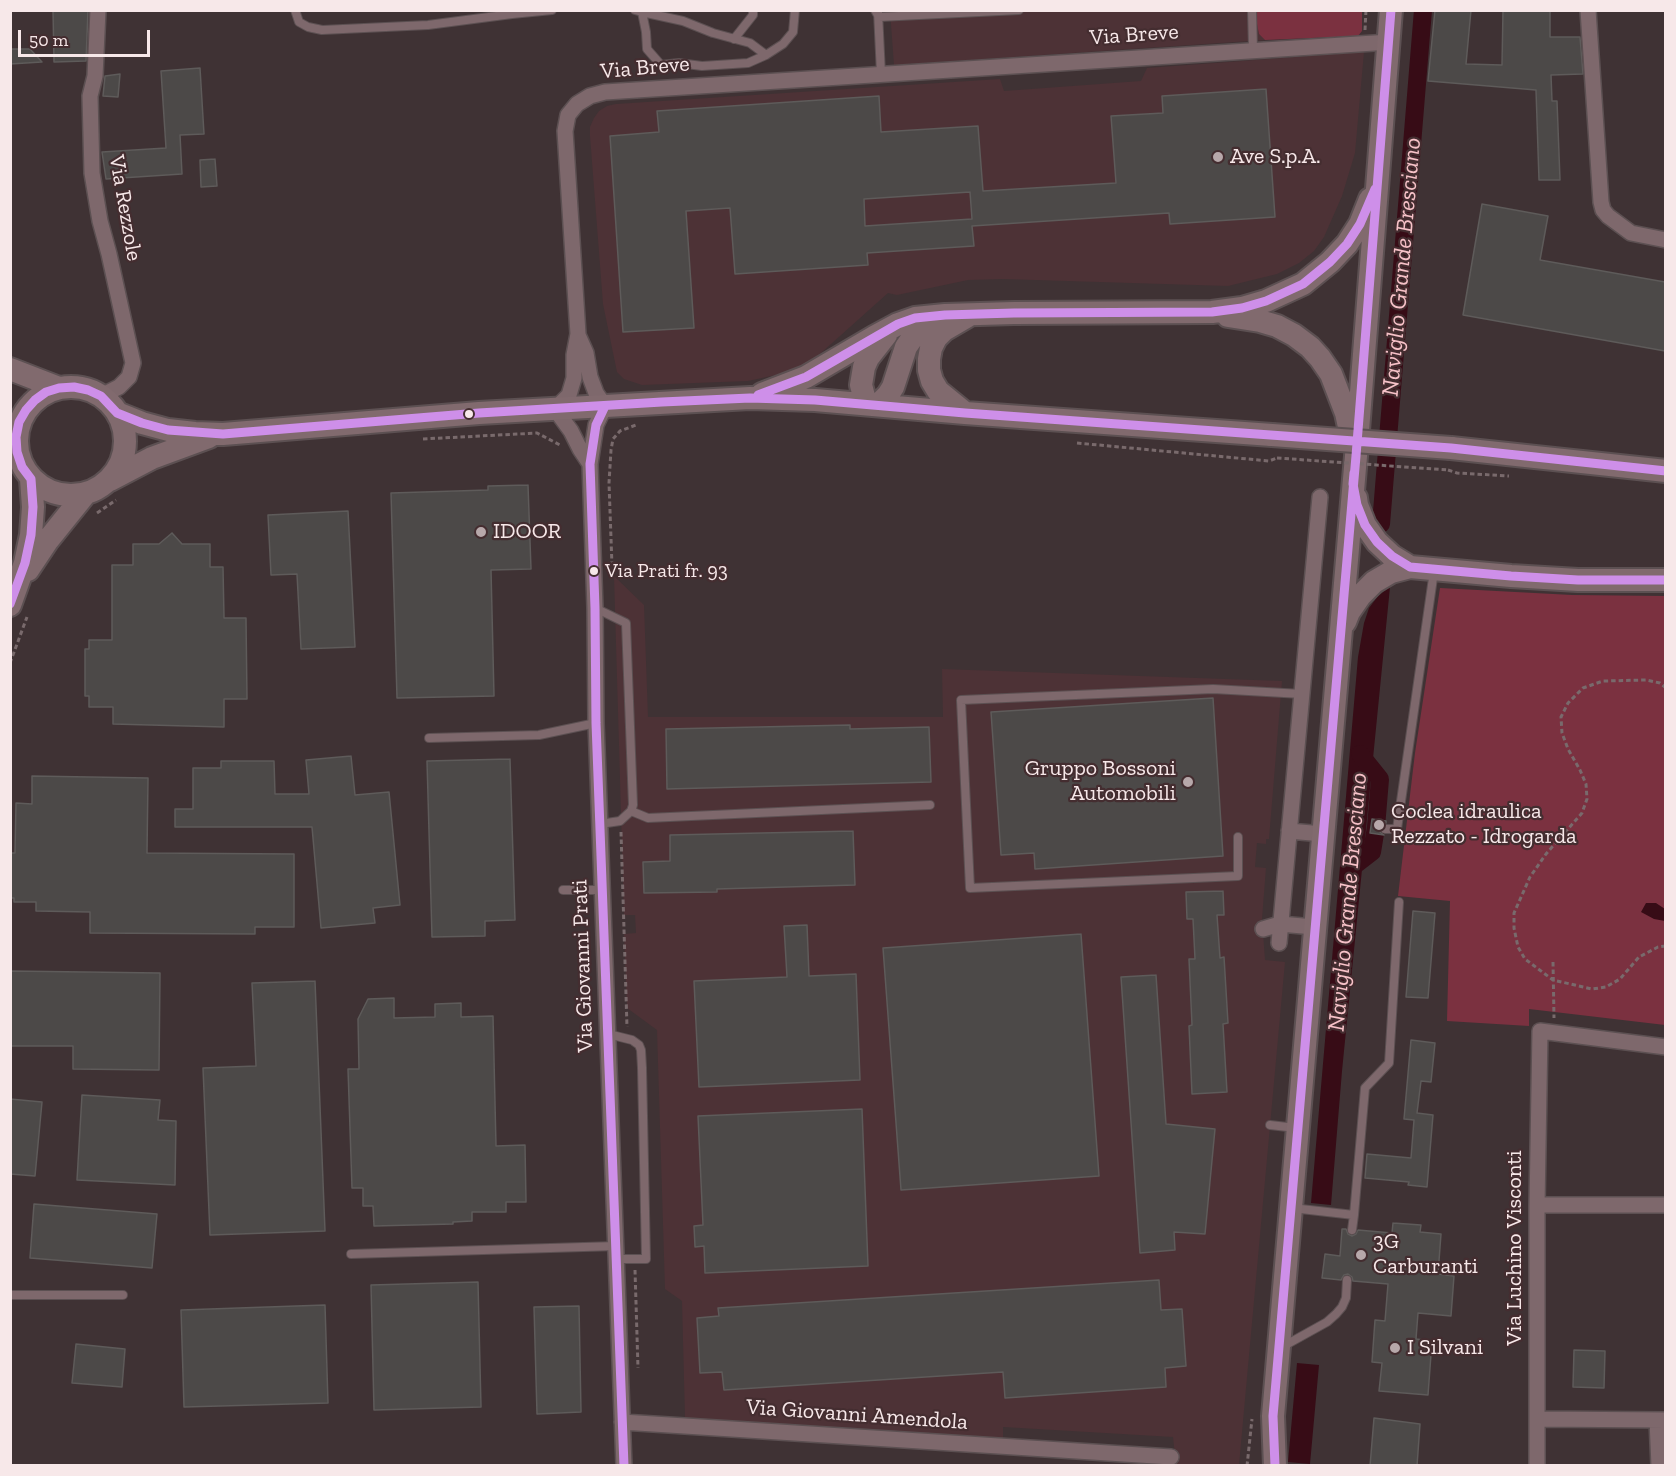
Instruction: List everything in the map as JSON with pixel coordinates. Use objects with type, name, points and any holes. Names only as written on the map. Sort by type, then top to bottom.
[{"type":"street","name":"Via Rezzole","points":[[98,10],[95,76],[90,96],[92,173],[100,221],[133,363],[129,377],[119,387],[101,396]]},
{"type":"street","points":[[1275,1466],[1273,1416],[1278,1349],[1356,456],[1392,10]]},
{"type":"street","points":[[1588,10],[1603,210],[1631,233],[1665,240]]},
{"type":"street","name":"Via Breve","points":[[578,334],[565,131],[568,115],[577,104],[590,96],[605,92],[1390,42]]},
{"type":"street","points":[[750,398],[806,377],[898,324],[915,318],[972,314],[1212,312],[1266,302],[1289,292],[1330,262],[1360,224],[1379,178]]},
{"type":"street","points":[[1212,312],[1278,326],[1310,346],[1320,358],[1338,390],[1356,456]]},
{"type":"street","points":[[965,413],[938,391],[932,381],[929,359],[936,338],[944,330],[972,314]]},
{"type":"street","points":[[872,405],[888,395],[893,387],[906,347],[913,337],[928,324],[945,315]]},
{"type":"street","points":[[872,405],[861,386],[864,367],[868,358],[891,329]]},
{"type":"street","points":[[578,334],[586,353],[590,377],[596,393],[605,406]]},
{"type":"street","points":[[555,410],[568,394],[574,378],[574,355],[578,334]]},
{"type":"street","points":[[10,369],[59,388]]},
{"type":"street","points":[[115,488],[125,441],[123,426],[117,413],[101,396],[74,387],[59,388],[46,392],[26,410],[15,414],[17,452],[22,466],[31,479],[43,488],[56,494],[71,496],[86,494],[98,489],[115,488],[152,458],[199,440],[223,434]]},
{"type":"street","points":[[117,413],[168,430],[223,434],[479,413],[750,398],[815,400],[1272,435],[1450,459],[1665,471]]},
{"type":"street","name":"Via Giovanni Prati","points":[[605,406],[596,425],[590,464],[596,723],[624,1466]]},
{"type":"street","name":"Via Giovanni Prati","points":[[555,410],[571,431],[590,464]]},
{"type":"street","points":[[19,601],[31,535],[33,507],[31,479]]},
{"type":"street","points":[[1353,483],[1357,505],[1365,525],[1377,542],[1392,556],[1410,567]]},
{"type":"street","points":[[19,601],[50,538],[86,494]]},
{"type":"street","points":[[1279,943],[1320,497]]},
{"type":"street","points":[[1341,632],[1349,612],[1374,582],[1391,572],[1410,567],[1522,577],[1665,580]]},
{"type":"street","points":[[1289,831],[1323,834]]},
{"type":"street","points":[[1263,928],[1281,924],[1314,927]]},
{"type":"street","points":[[1547,1032],[1665,1047]]},
{"type":"street","name":"Via Luchino Visconti","points":[[1537,1466],[1538,1205],[1547,1032]]},
{"type":"street","points":[[1538,1205],[1665,1204]]},
{"type":"street","points":[[1260,1466],[1273,1416]]},
{"type":"street","points":[[1538,1419],[1661,1420],[1659,1466]]},
{"type":"street","name":"Via Giovanni Amendola","points":[[622,1422],[1089,1459],[1171,1457]]},
{"type":"lane","points":[[295,10],[299,22],[322,30],[428,25],[471,15],[552,10]]},
{"type":"lane","points":[[734,39],[753,15],[753,10]]},
{"type":"lane","points":[[638,11],[646,32],[647,49],[661,65],[679,63],[702,66],[748,63],[766,55],[783,44],[793,32],[795,10]]},
{"type":"lane","points":[[882,74],[877,12],[1019,10]]},
{"type":"lane","points":[[1252,10],[1253,49]]},
{"type":"lane","points":[[638,11],[683,21],[750,43],[766,55]]},
{"type":"lane","points":[[1385,829],[1397,830],[1434,569]]},
{"type":"lane","points":[[595,608],[626,623],[633,805],[631,811],[620,821],[600,824]]},
{"type":"lane","points":[[1239,837],[1238,876],[970,888],[961,700],[1213,689],[1302,694]]},
{"type":"lane","points":[[1240,690],[1240,700]]},
{"type":"lane","points":[[429,738],[539,735],[596,723]]},
{"type":"lane","points":[[631,811],[648,818],[930,805]]},
{"type":"lane","points":[[563,890],[603,890]]},
{"type":"lane","points":[[1352,1230],[1365,1088],[1389,1063],[1399,902]]},
{"type":"lane","points":[[351,1254],[617,1252],[646,1259],[641,1050],[639,1045],[632,1040],[608,1034]]},
{"type":"lane","points":[[1270,1125],[1297,1128]]},
{"type":"lane","points":[[1290,1208],[1354,1215]]},
{"type":"lane","points":[[1278,1349],[1327,1322],[1336,1314],[1346,1298],[1347,1280]]},
{"type":"lane","points":[[10,1295],[123,1295]]},
{"type":"path","points":[[612,571],[609,483],[613,439],[620,431],[644,423]]},
{"type":"path","points":[[417,440],[537,433],[560,445]]},
{"type":"path","points":[[1073,442],[1269,461],[1277,458],[1450,459],[1457,473],[1513,476]]},
{"type":"path","points":[[91,518],[115,488]]},
{"type":"path","points":[[10,663],[19,601]]},
{"type":"path","points":[[1665,688],[1660,683],[1646,680],[1603,681],[1583,688],[1568,703],[1561,717],[1562,733],[1586,784],[1587,799],[1582,813],[1546,854],[1530,877],[1514,913],[1514,928],[1518,946],[1525,960],[1553,980],[1592,989],[1606,987],[1620,979],[1640,957],[1658,947],[1665,946]]},
{"type":"path","points":[[621,838],[627,1017]]},
{"type":"path","points":[[1547,1032],[1555,1012],[1553,963]]},
{"type":"path","points":[[636,1282],[638,1370]]},
{"type":"shaded area","points":[[890,11],[1257,11],[1259,34],[1265,40],[894,65]]},
{"type":"shaded area","points":[[1257,11],[1362,11],[1362,31],[1358,36],[1265,40],[1259,34]]},
{"type":"shaded area","points":[[1364,52],[1355,153],[1342,196],[1324,237],[1314,251],[1299,263],[1277,274],[1228,286],[1003,279],[968,280],[897,295],[888,293],[812,361],[785,373],[748,381],[642,385],[624,379],[617,372],[603,304],[590,136],[590,127],[594,118],[607,106],[1000,79],[1004,91],[1141,81],[1147,68]]},
{"type":"shaded area","points":[[614,576],[644,605],[648,717],[943,717],[942,669],[1282,681],[1269,839],[1266,839],[1266,844],[1257,843],[1255,867],[1266,868],[1262,919],[1265,960],[1285,962],[1239,1465],[1176,1465],[1173,1437],[1003,1427],[1003,1440],[685,1418],[682,1301],[665,1289],[657,1030],[627,1008],[624,934],[636,933],[635,915],[624,915]]},
{"type":"shaded area","points":[[1440,588],[1572,595],[1665,596],[1665,1025],[1529,1009],[1529,1026],[1447,1021],[1450,901],[1398,896],[1415,753]]},
{"type":"water","points":[[1390,587],[1331,1205],[1311,1203],[1358,657],[1369,608],[1378,596]]},
{"type":"water","points":[[1646,903],[1656,903],[1665,909],[1665,921],[1654,919],[1641,912]]},
{"type":"water","points":[[1297,1363],[1319,1365],[1310,1464],[1288,1462]]},
{"type":"building","points":[[53,10],[88,10],[86,61],[54,62]]},
{"type":"building","points":[[1435,10],[1471,10],[1466,64],[1502,65],[1503,10],[1550,10],[1550,37],[1580,37],[1583,74],[1551,75],[1552,101],[1557,101],[1560,180],[1539,180],[1536,90],[1428,81]]},
{"type":"building","points":[[10,49],[30,49],[42,62],[10,64]]},
{"type":"building","points":[[200,68],[204,134],[180,135],[182,174],[106,179],[102,152],[166,148],[161,71]]},
{"type":"building","points":[[120,74],[118,97],[103,96],[105,76]]},
{"type":"building","points":[[1266,89],[1275,217],[1170,224],[1169,213],[972,226],[974,246],[867,253],[868,265],[735,274],[730,208],[686,211],[694,328],[623,332],[610,136],[659,132],[657,111],[879,96],[881,132],[978,126],[983,191],[1116,183],[1111,116],[1163,113],[1162,96]],"holes":[[[970,192],[972,219],[865,226],[864,199]]]},
{"type":"building","points":[[215,159],[217,186],[201,187],[200,160]]},
{"type":"building","points":[[1482,204],[1548,216],[1540,260],[1665,282],[1665,351],[1463,315]]},
{"type":"building","points":[[528,485],[531,569],[491,570],[494,696],[397,698],[391,493],[488,490],[488,486]]},
{"type":"building","points":[[348,511],[355,647],[301,649],[297,574],[271,575],[268,515]]},
{"type":"building","points":[[172,533],[182,544],[210,544],[210,567],[223,567],[224,618],[246,618],[247,699],[224,699],[224,727],[113,724],[113,707],[89,707],[89,696],[85,696],[85,649],[89,649],[89,640],[112,640],[112,565],[133,565],[133,544],[159,544]]},
{"type":"building","points":[[1213,698],[1223,856],[1035,869],[1034,853],[1001,855],[991,712]]},
{"type":"building","points":[[850,725],[850,729],[929,727],[931,782],[667,789],[666,729]]},
{"type":"building","points":[[351,756],[355,795],[389,792],[400,905],[373,908],[375,923],[321,928],[312,827],[175,827],[175,809],[193,809],[193,768],[221,768],[221,761],[274,761],[275,794],[309,794],[306,760]]},
{"type":"building","points":[[510,759],[515,920],[485,921],[485,936],[432,937],[427,761]]},
{"type":"building","points":[[32,776],[148,778],[147,853],[294,854],[294,927],[255,927],[255,934],[90,933],[90,912],[36,911],[36,902],[14,902],[14,898],[10,898],[10,853],[15,853],[16,803],[32,804]]},
{"type":"building","name":"Coclea idraulica Rezzato - Idrogarda","points":[[1372,819],[1386,821],[1379,828],[1384,835],[1370,833]]},
{"type":"building","points":[[853,831],[855,885],[644,893],[643,862],[670,861],[670,835]]},
{"type":"building","points":[[1223,891],[1224,915],[1217,915],[1220,958],[1224,957],[1228,1023],[1223,1024],[1227,1092],[1192,1094],[1189,959],[1195,959],[1193,919],[1187,919],[1186,892]]},
{"type":"building","points":[[1413,911],[1435,913],[1428,998],[1406,997]]},
{"type":"building","points":[[807,925],[809,976],[856,974],[860,1080],[699,1087],[694,981],[787,977],[784,926]]},
{"type":"building","points":[[1081,934],[1099,1176],[901,1190],[883,948]]},
{"type":"building","points":[[10,971],[160,973],[159,1070],[73,1069],[73,1046],[10,1046]]},
{"type":"building","points":[[1156,975],[1166,1124],[1215,1129],[1205,1234],[1174,1232],[1175,1250],[1140,1253],[1121,977]]},
{"type":"building","points":[[315,981],[325,1231],[210,1235],[203,1068],[256,1066],[252,983]]},
{"type":"building","points":[[394,998],[394,1018],[435,1017],[435,1004],[461,1003],[461,1017],[493,1016],[496,1146],[525,1145],[526,1202],[506,1202],[506,1212],[472,1212],[472,1221],[453,1222],[453,1224],[374,1226],[373,1206],[363,1206],[363,1188],[352,1188],[348,1069],[359,1069],[358,1019],[368,999]]},
{"type":"building","points":[[1411,1040],[1435,1043],[1431,1082],[1421,1081],[1417,1113],[1433,1115],[1427,1187],[1408,1185],[1409,1182],[1365,1178],[1367,1154],[1411,1158],[1414,1120],[1404,1119]]},
{"type":"building","points":[[82,1095],[160,1100],[158,1120],[176,1121],[175,1185],[77,1180]]},
{"type":"building","points":[[10,1099],[42,1102],[35,1176],[10,1174]]},
{"type":"building","points":[[862,1109],[868,1266],[705,1273],[704,1246],[695,1247],[694,1226],[703,1225],[698,1116]]},
{"type":"building","points":[[34,1204],[157,1214],[152,1268],[30,1258]]},
{"type":"building","points":[[1393,1223],[1421,1225],[1420,1232],[1441,1234],[1438,1274],[1454,1276],[1451,1316],[1418,1313],[1416,1339],[1432,1341],[1428,1395],[1379,1391],[1382,1363],[1372,1362],[1375,1320],[1385,1321],[1388,1284],[1353,1281],[1348,1274],[1344,1275],[1341,1280],[1322,1278],[1325,1254],[1340,1256],[1342,1229],[1346,1229],[1352,1236],[1358,1230],[1392,1233]]},
{"type":"building","points":[[1159,1280],[1161,1310],[1182,1309],[1186,1366],[1165,1368],[1166,1387],[1005,1398],[1003,1372],[724,1390],[722,1372],[700,1373],[697,1318],[719,1316],[718,1308]]},
{"type":"building","points":[[478,1282],[481,1407],[374,1410],[371,1285]]},
{"type":"building","points":[[325,1305],[328,1403],[184,1407],[181,1310]]},
{"type":"building","points":[[579,1306],[581,1412],[537,1414],[534,1307]]},
{"type":"building","points":[[76,1344],[125,1349],[122,1387],[72,1383]]},
{"type":"building","points":[[1574,1350],[1605,1351],[1604,1388],[1573,1387]]},
{"type":"building","points":[[1374,1418],[1420,1424],[1417,1466],[1370,1466]]},
{"type":"waterway","name":"Naviglio Grande Bresciano","points":[[1381,524],[1423,10]]},
{"type":"waterway","points":[[1350,869],[1372,852],[1376,827],[1380,779],[1360,754]]},
{"type":"transit line","points":[[1275,1466],[1273,1416],[1356,456],[1391,10]]},
{"type":"transit line","points":[[758,395],[806,377],[898,324],[915,318],[1014,313],[1212,312],[1242,308],[1266,301],[1303,284],[1330,262],[1347,244],[1360,224],[1375,189]]},
{"type":"transit line","points":[[31,479],[22,467],[17,452],[16,437],[19,422],[35,400],[46,392],[74,387],[101,396],[117,413]]},
{"type":"transit line","points":[[117,413],[168,430],[223,434],[479,413],[662,402],[750,398],[815,400],[1451,448],[1666,471]]},
{"type":"transit line","points":[[605,406],[596,425],[590,464],[596,723],[624,1466]]},
{"type":"transit line","points":[[1354,473],[1353,484],[1357,505],[1365,525],[1377,542],[1392,556],[1410,567],[1578,580],[1666,580]]},
{"type":"transit line","points":[[10,604],[25,563],[31,535],[33,507],[31,479]]},
{"type":"place","name":"Ave S.p.A.","points":[[1218,157]]},
{"type":"place","name":"IDOOR","points":[[481,532]]},
{"type":"place","name":"Via Prati fr. 93","points":[[594,571]]},
{"type":"place","name":"Gruppo Bossoni Automobili","points":[[1188,782]]},
{"type":"place","name":"Coclea idraulica Rezzato - Idrogarda","points":[[1379,825]]},
{"type":"place","name":"3G Carburanti","points":[[1361,1255]]},
{"type":"place","name":"I Silvani","points":[[1395,1348]]}]
